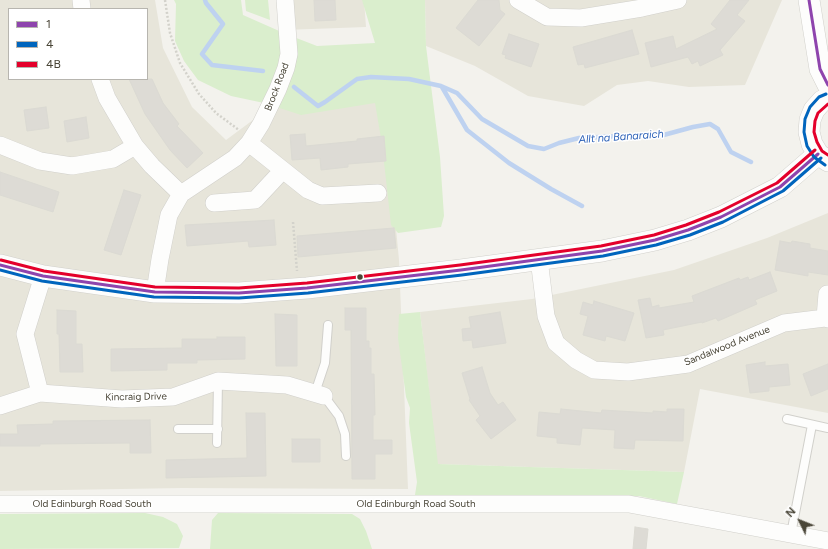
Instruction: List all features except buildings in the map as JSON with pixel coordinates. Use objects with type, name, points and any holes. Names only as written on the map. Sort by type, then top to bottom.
[{"type":"street","name":"Brock Road","points":[[181,194],[235,158],[245,137],[262,124],[278,90],[286,68],[289,54],[285,0]]},
{"type":"street","points":[[518,0],[547,17],[581,18],[642,8],[678,0]]},
{"type":"street","points":[[809,0],[820,69],[828,86]]},
{"type":"street","points":[[100,80],[107,98],[135,146],[152,166],[181,194],[169,215],[155,292]]},
{"type":"street","points":[[0,265],[43,276],[155,292],[239,293],[307,288],[461,270],[602,251],[655,240],[721,217],[780,187],[823,157],[812,144],[809,132],[810,120],[814,110],[822,101],[828,98]]},
{"type":"street","points":[[245,137],[282,171],[308,190],[322,196],[378,193]]},
{"type":"street","points":[[0,145],[40,161],[72,166],[113,159],[135,146]]},
{"type":"street","points":[[214,203],[255,200],[282,171]]},
{"type":"street","name":"Sandalwood Avenue","points":[[539,259],[546,316],[556,342],[576,360],[594,370],[628,372],[688,364],[784,323],[826,318],[827,294]]},
{"type":"street","points":[[40,393],[26,334],[43,276]]},
{"type":"street","name":"Kincraig Drive","points":[[0,406],[40,393],[122,399],[173,397],[218,381],[287,385],[319,394]]},
{"type":"street","name":"Old Edinburgh Road South","points":[[0,504],[629,504],[828,540]]},
{"type":"lane","points":[[328,326],[325,363],[319,394],[339,416],[345,434],[346,456]]},
{"type":"lane","points":[[217,443],[218,381]]},
{"type":"lane","points":[[787,419],[828,428]]},
{"type":"lane","points":[[791,534],[812,425]]},
{"type":"lane","points":[[178,429],[218,429]]},
{"type":"path","points":[[165,0],[170,33],[180,63],[200,94],[216,113],[245,137]]},
{"type":"path","points":[[293,222],[298,278]]},
{"type":"shaded area","points":[[0,0],[155,0],[163,48],[192,107],[226,140],[280,100],[384,102],[399,260],[408,489],[182,488],[0,491]]},
{"type":"shaded area","points":[[281,0],[364,0],[366,27],[284,30]]},
{"type":"shaded area","points":[[425,0],[782,0],[745,85],[689,87],[648,81],[617,85],[584,106],[528,96],[475,66],[426,46]]},
{"type":"shaded area","points":[[828,213],[828,413],[700,389],[684,472],[437,464],[420,312],[532,299],[674,270],[767,238]]},
{"type":"green space","points":[[174,0],[241,0],[243,15],[317,46],[375,43],[362,0],[425,0],[426,46],[440,157],[444,216],[441,227],[398,233],[391,225],[382,144],[375,103],[301,115],[264,103],[231,96],[198,80],[184,61],[175,41],[176,4]]},
{"type":"green space","points":[[245,0],[268,0],[270,20],[246,11]]},
{"type":"green space","points":[[420,312],[438,464],[684,472],[677,504],[639,496],[516,495],[423,498],[415,495],[417,482],[409,423],[410,408],[406,397],[398,338],[399,314]]},
{"type":"green space","points":[[145,513],[163,517],[177,524],[183,536],[179,548],[0,549],[0,514]]},
{"type":"green space","points":[[218,513],[352,514],[360,519],[372,549],[210,549],[212,520]]},
{"type":"waterway","name":"Allt na Banaraich","points":[[205,0],[223,24],[202,54],[212,65],[263,71]]},
{"type":"waterway","name":"Allt na Banaraich","points":[[294,87],[318,106],[357,79],[371,77],[409,79],[441,86],[457,93],[482,119],[528,146],[544,149],[559,143],[579,138],[642,135],[660,136],[710,124],[718,129],[731,152],[751,162]]},
{"type":"waterway","points":[[442,87],[467,130],[509,163],[582,206]]},
{"type":"transit line","name":"1","points":[[809,0],[820,69],[828,85]]},
{"type":"transit line","name":"4","points":[[825,165],[814,157],[807,146],[804,132],[805,119],[810,107],[819,97],[826,94]]},
{"type":"transit line","name":"4B","points":[[828,104],[818,113],[815,121],[814,132],[822,151],[828,155]]},
{"type":"transit line","name":"4B","points":[[1,260],[44,271],[155,287],[239,288],[307,283],[460,265],[601,246],[654,235],[686,225],[719,212],[777,183],[815,150]]},
{"type":"transit line","name":"1","points":[[0,265],[43,276],[155,292],[239,293],[307,288],[461,270],[602,251],[655,240],[688,230],[721,217],[780,187],[818,154]]},
{"type":"transit line","name":"4","points":[[0,270],[42,281],[154,297],[239,298],[308,293],[462,275],[603,256],[656,245],[690,235],[723,222],[783,191],[821,158]]}]
